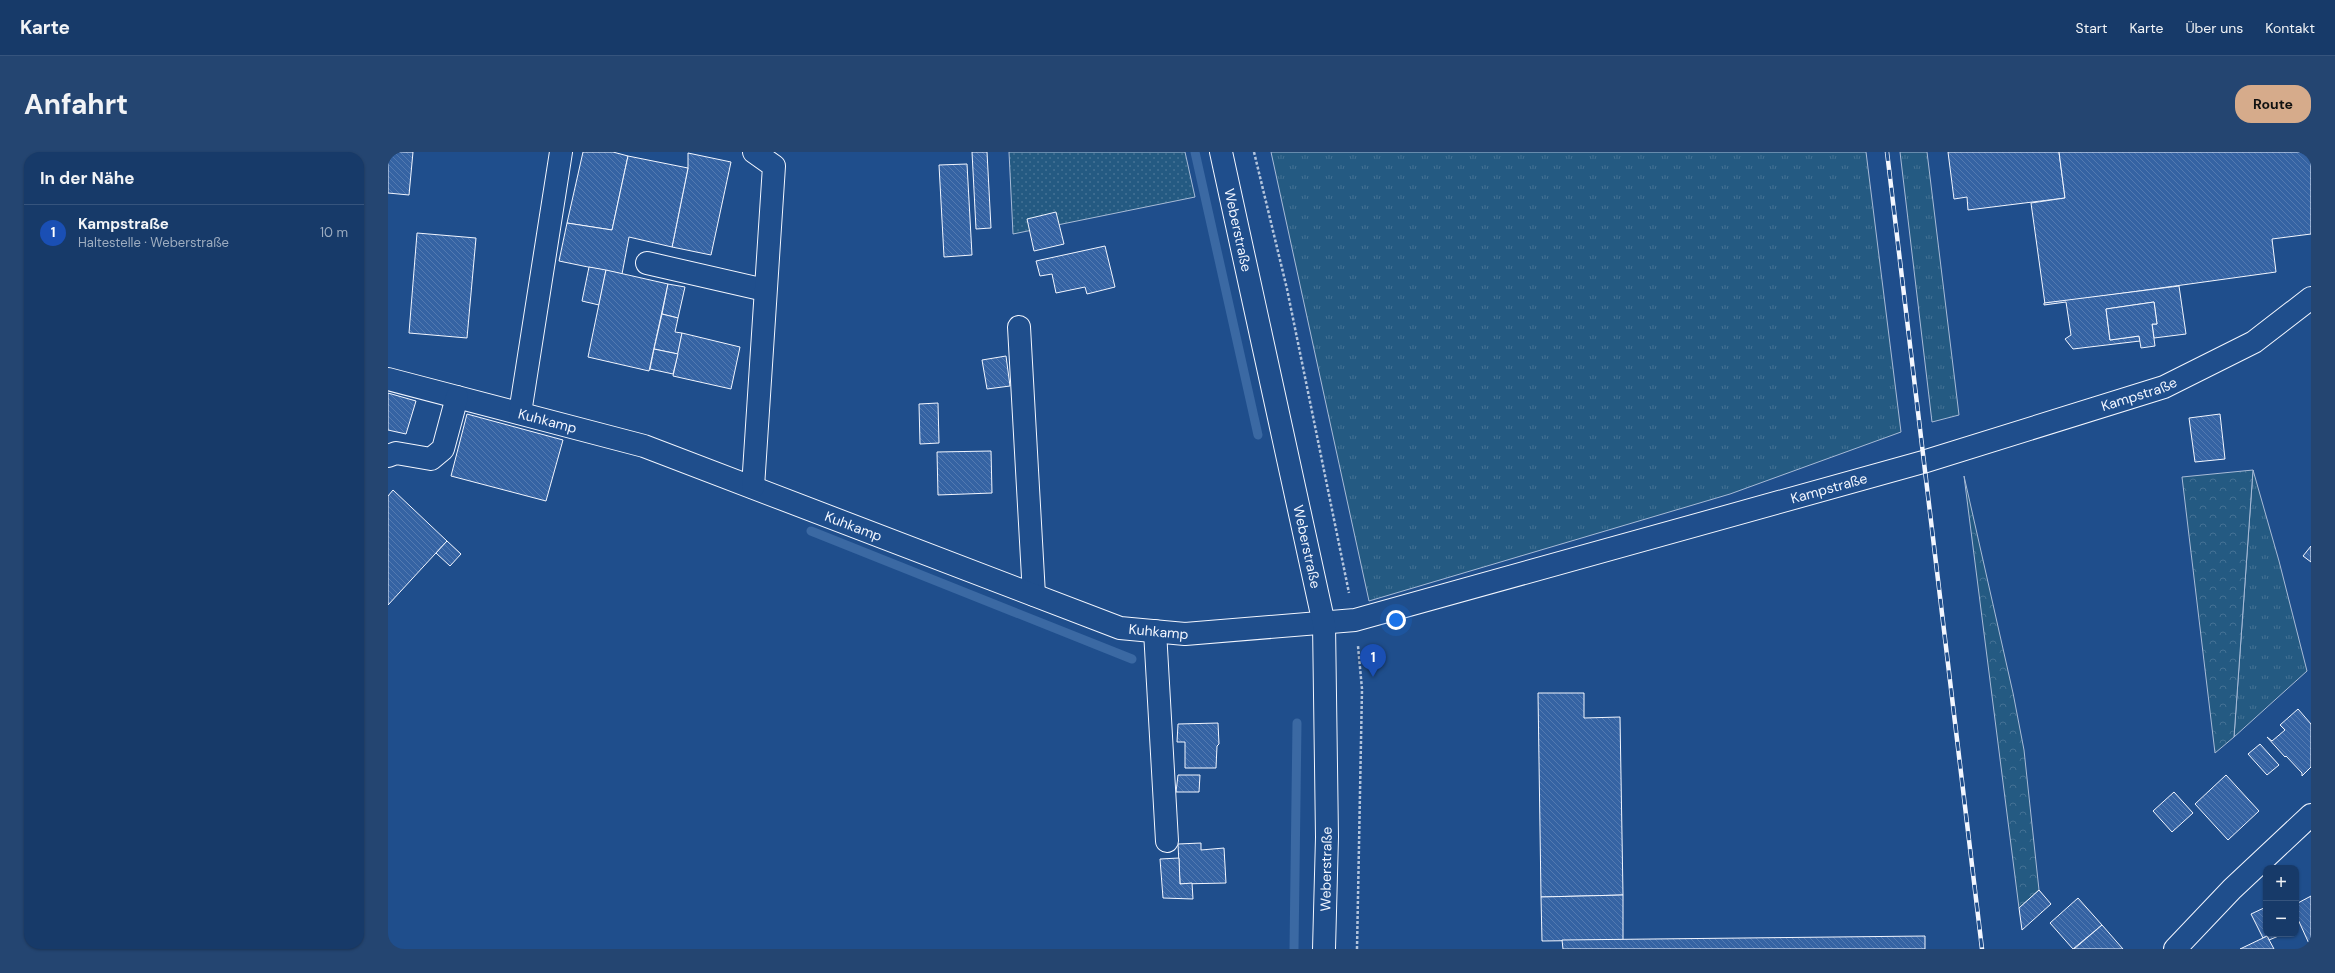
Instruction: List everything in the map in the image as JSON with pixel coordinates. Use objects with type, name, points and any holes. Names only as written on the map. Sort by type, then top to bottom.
[{"type":"street","points":[[520,414],[560,152]]},
{"type":"street","points":[[753,487],[774,166],[754,152]]},
{"type":"street","name":"Weberstraße","points":[[1221,152],[1324,624],[1327,837],[1324,949]]},
{"type":"street","points":[[647,263],[765,290]]},
{"type":"street","name":"Kampstraße","points":[[1324,624],[1355,620],[1915,464],[2164,387],[2254,342],[2311,298]]},
{"type":"street","points":[[1019,327],[1034,595]]},
{"type":"street","name":"Kuhkamp","points":[[388,379],[644,446],[1120,628],[1186,634],[1324,624]]},
{"type":"street","points":[[388,456],[396,453],[431,459],[443,449],[457,397]]},
{"type":"street","points":[[1155,631],[1167,841]]},
{"type":"street","points":[[2175,949],[2232,889],[2311,815]]},
{"type":"green space","points":[[1009,152],[1185,152],[1195,197],[1013,234]]},
{"type":"green space","points":[[1271,152],[1866,152],[1901,432],[1730,494],[1369,601]]},
{"type":"green space","points":[[1900,152],[1927,152],[1959,415],[1932,422]]},
{"type":"green space","points":[[2253,470],[2279,561],[2307,671],[2234,737]]},
{"type":"green space","points":[[2253,470],[2234,737],[2215,753],[2182,477]]},
{"type":"green space","points":[[1964,476],[2013,693],[2024,750],[2039,890],[2019,908]]},
{"type":"building","points":[[388,152],[413,152],[409,195],[388,193]]},
{"type":"building","points":[[583,152],[613,152],[628,156],[612,230],[567,223]]},
{"type":"building","points":[[972,152],[987,152],[991,228],[976,229]]},
{"type":"building","points":[[1948,152],[2059,152],[2065,198],[1968,210],[1967,197],[1954,199]]},
{"type":"building","points":[[2059,152],[2311,152],[2311,234],[2272,239],[2276,272],[2045,304],[2031,203],[2065,198]]},
{"type":"building","points":[[688,153],[731,162],[711,255],[672,247],[688,168]]},
{"type":"building","points":[[628,156],[688,168],[672,247],[629,237],[622,274],[559,261],[567,223],[612,230]]},
{"type":"building","points":[[967,164],[972,255],[944,257],[939,165]]},
{"type":"building","points":[[1056,212],[1064,244],[1034,251],[1027,219]]},
{"type":"building","points":[[417,233],[476,238],[467,338],[409,333]]},
{"type":"building","points":[[1105,246],[1115,287],[1087,294],[1085,287],[1056,293],[1052,274],[1040,276],[1036,261]]},
{"type":"building","points":[[589,267],[606,270],[599,305],[582,301]]},
{"type":"building","points":[[606,270],[668,284],[649,371],[588,357]]},
{"type":"building","points":[[668,284],[685,287],[678,318],[662,314]]},
{"type":"building","points":[[2179,286],[2186,334],[2154,338],[2152,324],[2157,324],[2154,302],[2106,309],[2110,340],[2139,336],[2140,341],[2073,349],[2065,339],[2071,335],[2066,302],[2044,305],[2044,303]]},
{"type":"building","points":[[2154,302],[2157,324],[2152,324],[2155,346],[2141,348],[2139,336],[2110,340],[2106,309]]},
{"type":"building","points":[[662,314],[678,318],[675,332],[682,333],[678,354],[654,349]]},
{"type":"building","points":[[682,333],[740,347],[731,389],[673,376]]},
{"type":"building","points":[[654,349],[678,354],[673,374],[650,369]]},
{"type":"building","points":[[1006,356],[1010,386],[987,389],[982,360]]},
{"type":"building","points":[[388,393],[416,401],[406,434],[388,430]]},
{"type":"building","points":[[938,403],[939,443],[920,444],[919,404]]},
{"type":"building","points":[[467,414],[563,440],[546,501],[451,476]]},
{"type":"building","points":[[2220,414],[2225,459],[2195,462],[2189,418]]},
{"type":"building","points":[[991,451],[992,493],[938,495],[937,452]]},
{"type":"building","points":[[393,490],[447,541],[388,605],[388,496]]},
{"type":"building","points":[[447,541],[461,554],[450,566],[436,553]]},
{"type":"building","points":[[2311,546],[2311,562],[2303,556]]},
{"type":"building","points":[[1538,693],[1584,693],[1584,718],[1620,717],[1623,895],[1541,897]]},
{"type":"building","points":[[2298,709],[2311,724],[2311,767],[2302,776],[2302,773],[2267,737],[2272,741],[2285,730],[2280,725]]},
{"type":"building","points":[[1218,723],[1219,744],[1217,746],[1216,768],[1185,768],[1185,742],[1177,742],[1178,724]]},
{"type":"building","points":[[2260,744],[2279,765],[2267,775],[2248,754]]},
{"type":"building","points":[[1178,775],[1200,775],[1199,792],[1176,792]]},
{"type":"building","points":[[2226,775],[2259,811],[2228,840],[2195,804]]},
{"type":"building","points":[[2174,792],[2193,813],[2172,832],[2153,811]]},
{"type":"building","points":[[1201,843],[1201,850],[1224,848],[1226,883],[1180,884],[1178,844]]},
{"type":"building","points":[[1179,858],[1180,884],[1192,883],[1193,899],[1163,898],[1160,859]]},
{"type":"building","points":[[2039,890],[2051,904],[2022,930],[2019,908]]},
{"type":"building","points":[[1623,895],[1623,940],[1542,941],[1541,897]]},
{"type":"building","points":[[2311,896],[2311,948],[2299,922],[2299,902]]},
{"type":"building","points":[[2078,898],[2102,925],[2073,949],[2050,923]]},
{"type":"building","points":[[2263,908],[2263,937],[2265,937],[2263,938],[2251,914]]},
{"type":"building","points":[[2102,925],[2123,949],[2074,949]]},
{"type":"building","points":[[1925,936],[1925,949],[1563,949],[1562,940]]},
{"type":"building","points":[[2268,937],[2276,937],[2269,940]]},
{"type":"building","points":[[2268,937],[2274,949],[2240,949]]},
{"type":"waterway","points":[[1195,152],[1258,435]]},
{"type":"waterway","points":[[811,531],[1132,659]]},
{"type":"waterway","points":[[1294,949],[1297,723]]},
{"type":"railway","points":[[1887,152],[1982,949]]},
{"type":"place","name":"Kampstraße","points":[[1373,677]]}]
